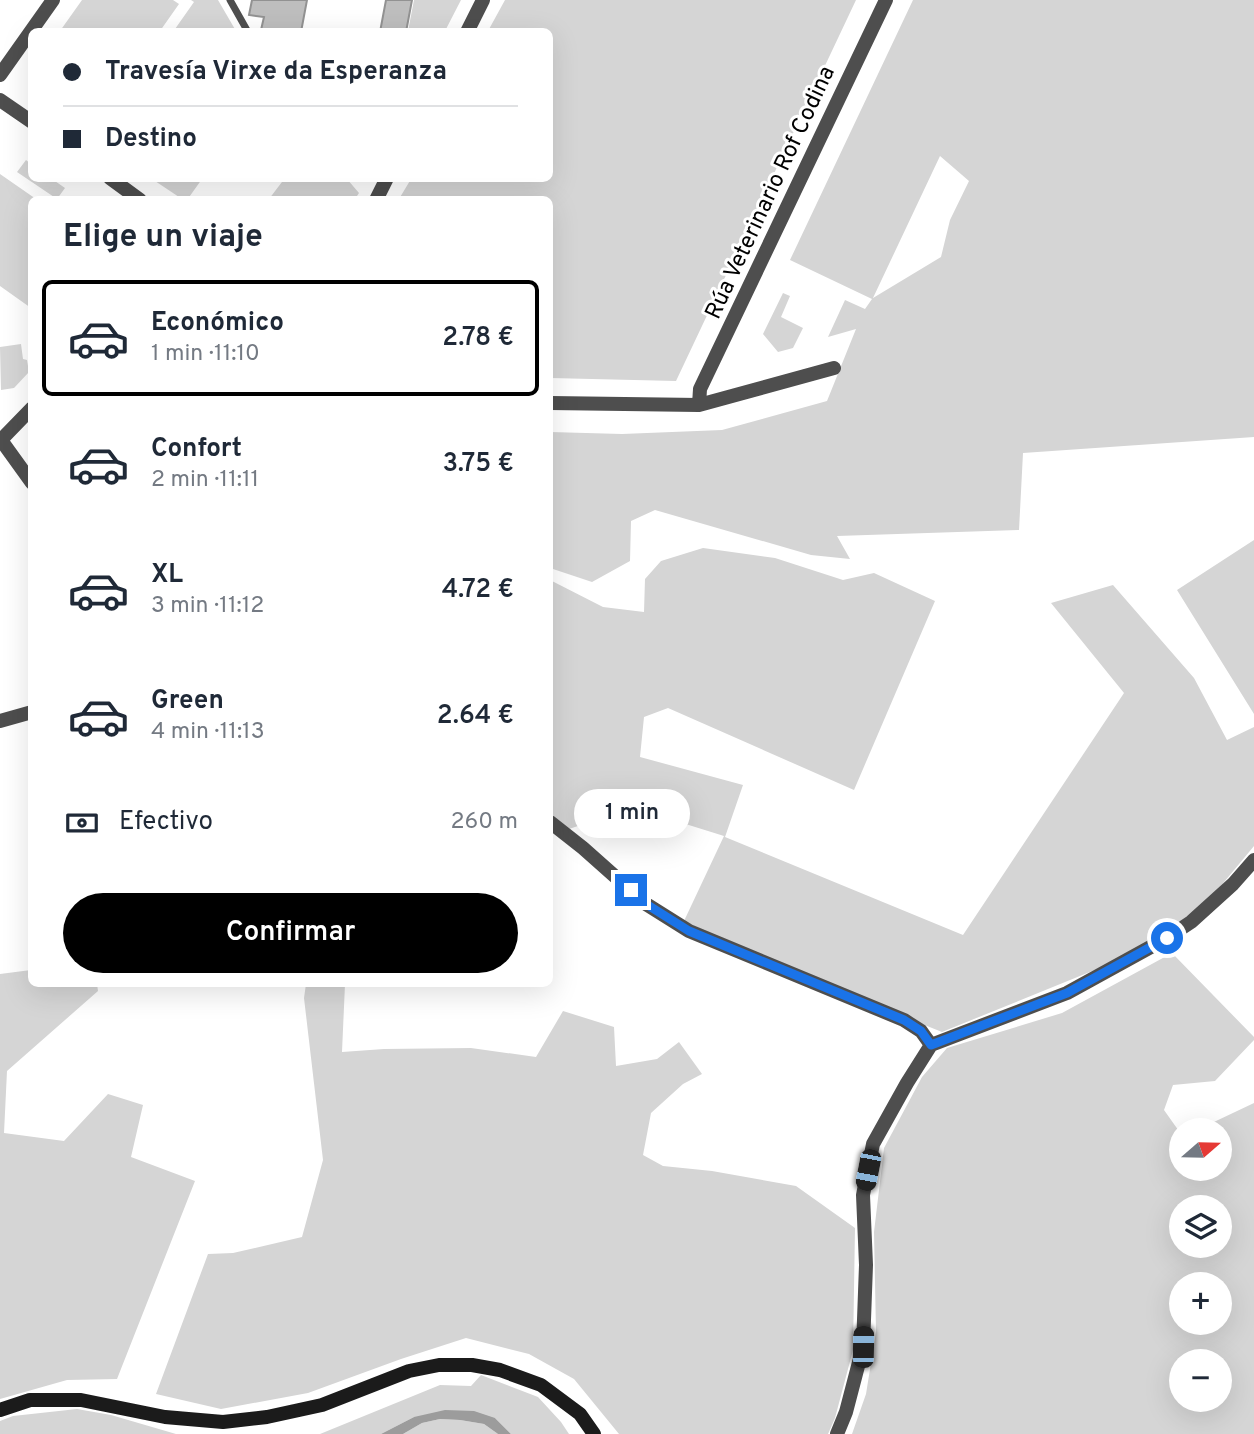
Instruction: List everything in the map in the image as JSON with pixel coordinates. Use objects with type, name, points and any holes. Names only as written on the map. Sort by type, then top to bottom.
[{"type":"street","points":[[33,28],[53,0]]},
{"type":"street","points":[[469,28],[483,0]]},
{"type":"street","name":"Rúa Veterinario Rof Codina","points":[[699,405],[700,388],[886,0]]},
{"type":"street","points":[[0,75],[28,35]]},
{"type":"street","points":[[0,100],[28,119]]},
{"type":"street","points":[[115,182],[135,196]]},
{"type":"street","points":[[553,403],[699,405],[834,368]]},
{"type":"street","points":[[28,412],[0,440],[28,478]]},
{"type":"street","points":[[0,721],[28,713]]},
{"type":"street","points":[[553,824],[646,904],[689,931],[904,1020],[921,1031],[931,1045]]},
{"type":"street","points":[[837,1434],[846,1412],[863,1347],[866,1265],[863,1195],[873,1144],[906,1083],[931,1045],[1067,993],[1167,938],[1191,922],[1225,892],[1254,860]]},
{"type":"street","points":[[0,1410],[30,1400],[81,1399],[165,1417],[223,1422],[267,1417],[322,1405],[409,1371],[439,1365],[472,1365],[500,1370],[541,1385],[580,1414],[594,1434]]},
{"type":"lane","points":[[230,0],[245,28]]},
{"type":"shaded area","points":[[82,0],[173,0],[179,4],[162,28],[62,28]]},
{"type":"shaded area","points":[[191,0],[218,0],[234,28],[176,28],[194,2]]},
{"type":"shaded area","points":[[414,0],[461,0],[447,28],[409,28]]},
{"type":"shaded area","points":[[505,0],[856,0],[676,381],[553,378],[553,196],[401,196],[409,182],[553,182],[553,28],[490,28]]},
{"type":"shaded area","points":[[913,0],[1254,0],[1254,437],[1023,453],[1019,530],[837,536],[850,559],[811,555],[655,510],[631,521],[630,561],[592,582],[553,569],[553,432],[622,434],[722,430],[827,401],[856,329],[828,337],[845,300],[865,309],[872,299],[790,260]],"holes":[[[940,156],[969,181],[950,220],[941,257],[873,298]]]},
{"type":"shaded area","points":[[26,160],[28,162],[28,179],[17,172]]},
{"type":"shaded area","points":[[0,174],[32,196],[28,196],[28,306],[0,286]]},
{"type":"shaded area","points":[[32,182],[56,182],[65,188],[59,196],[53,196]]},
{"type":"shaded area","points":[[156,182],[200,182],[190,196],[178,196]]},
{"type":"shaded area","points":[[282,182],[350,182],[359,193],[357,196],[271,196]]},
{"type":"shaded area","points":[[783,293],[790,296],[781,317],[803,328],[793,348],[778,352],[763,334]]},
{"type":"shaded area","points":[[21,344],[23,359],[27,360],[28,373],[14,388],[1,390],[0,347]]},
{"type":"shaded area","points":[[1254,540],[1254,714],[1177,590]]},
{"type":"shaded area","points":[[703,548],[775,558],[843,580],[874,573],[935,601],[854,790],[668,708],[644,717],[640,757],[743,785],[725,837],[963,935],[1124,693],[1051,603],[1113,585],[1194,678],[1227,740],[1254,727],[1254,846],[1205,905],[1134,954],[942,1032],[788,970],[684,921],[724,836],[596,796],[581,825],[569,829],[553,817],[553,582],[603,607],[644,612],[645,579],[661,561]]},
{"type":"shaded area","points":[[1172,953],[1254,1037],[1215,1081],[1173,1085],[1164,1110],[1170,1118],[1169,1181],[1232,1181],[1232,1118],[1222,1118],[1254,1103],[1254,1434],[852,1434],[866,1394],[876,1332],[874,1232],[884,1148],[922,1077],[947,1048],[1062,1013]]},
{"type":"shaded area","points":[[28,970],[28,987],[97,987],[98,991],[7,1071],[4,1133],[64,1141],[108,1094],[143,1105],[131,1157],[195,1181],[117,1379],[67,1380],[0,1399],[0,974]]},
{"type":"shaded area","points":[[306,987],[345,987],[342,1052],[471,1048],[536,1057],[563,1011],[614,1027],[616,1066],[657,1059],[679,1042],[702,1074],[683,1084],[651,1113],[643,1155],[663,1166],[712,1171],[796,1186],[855,1228],[853,1350],[835,1418],[828,1434],[619,1434],[574,1379],[529,1354],[466,1338],[308,1393],[221,1409],[156,1394],[208,1254],[233,1253],[302,1237],[323,1160],[304,998]]},
{"type":"shaded area","points":[[481,1375],[538,1397],[569,1434],[511,1434],[495,1418],[414,1417],[381,1434],[320,1434],[440,1385],[471,1386]]},
{"type":"shaded area","points":[[77,1409],[111,1415],[176,1434],[0,1434],[0,1421],[13,1416]]},
{"type":"shaded area","points":[[445,1410],[474,1411],[495,1418],[511,1434],[498,1434],[484,1424],[440,1419],[422,1423],[403,1434],[381,1434],[414,1417]]},
{"type":"shaded area","points":[[440,1419],[484,1424],[498,1434],[403,1434],[422,1423]]},
{"type":"building","points":[[252,0],[307,0],[302,28],[261,28],[264,17],[249,15]]},
{"type":"building","points":[[386,0],[412,0],[407,28],[381,28]]},
{"type":"route","points":[[631,890],[646,904],[689,931],[904,1020],[921,1031],[931,1045],[1067,993],[1167,938]]}]
